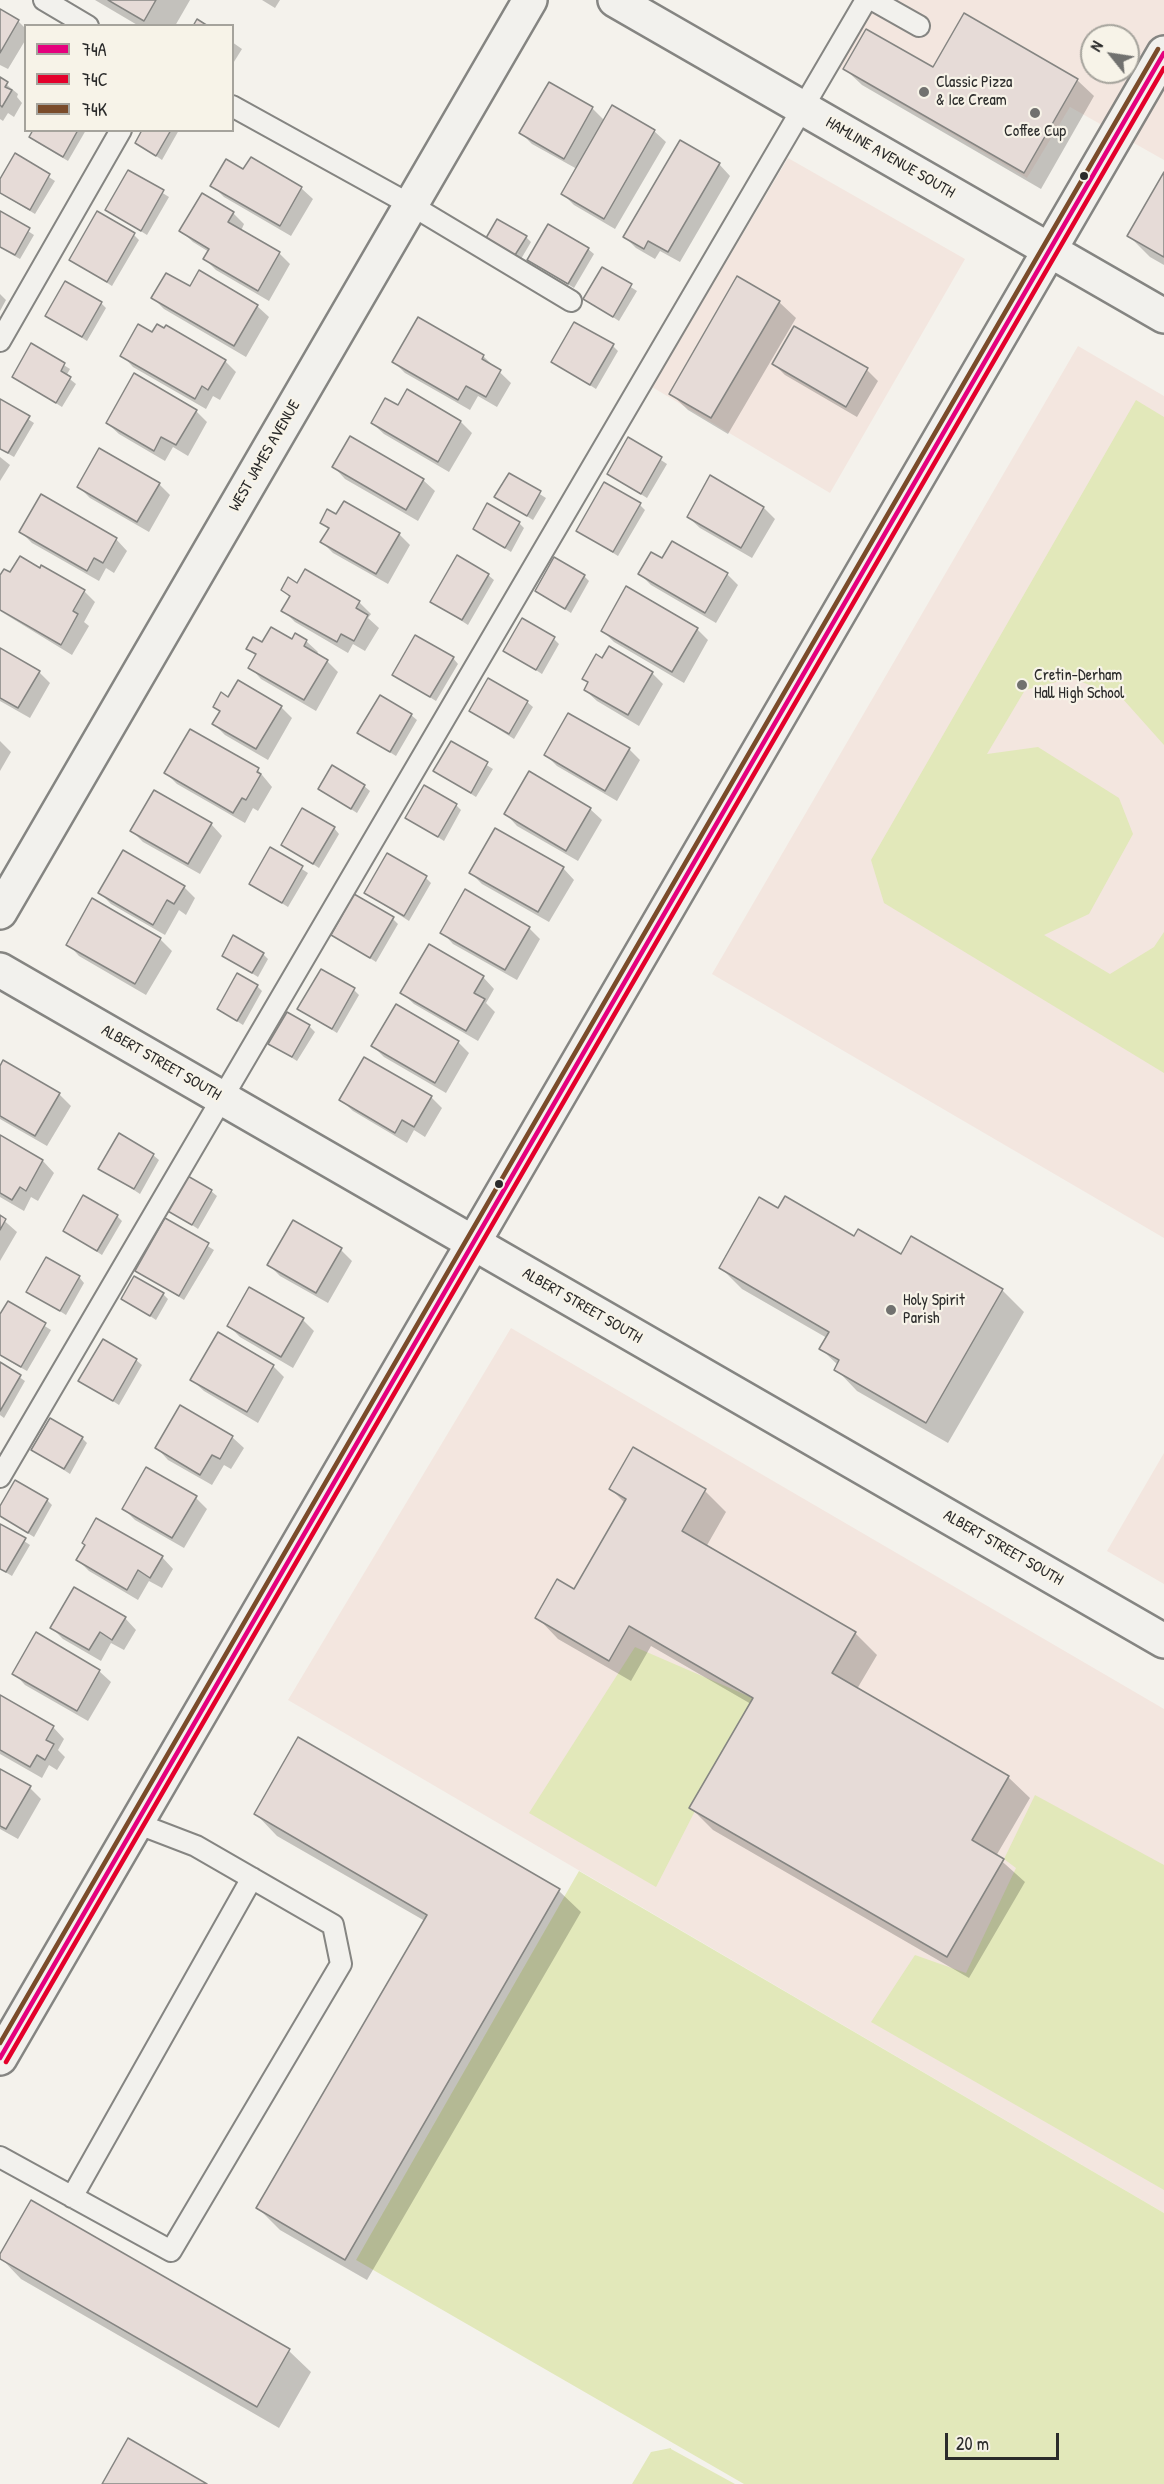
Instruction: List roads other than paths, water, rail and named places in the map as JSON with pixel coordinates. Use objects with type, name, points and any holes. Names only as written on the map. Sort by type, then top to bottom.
[{"type":"street","name":"WEST JAMES AVENUE","points":[[0,912],[530,0]]},
{"type":"street","name":"HAMLINE AVENUE SOUTH","points":[[615,0],[1164,316]]},
{"type":"street","points":[[0,2058],[1164,52]]},
{"type":"street","name":"ALBERT STREET SOUTH","points":[[0,970],[1164,1641]]},
{"type":"lane","points":[[44,0],[85,24]]},
{"type":"lane","points":[[0,1477],[866,0]]},
{"type":"lane","points":[[873,0],[919,26]]},
{"type":"lane","points":[[234,107],[411,205],[570,301]]},
{"type":"lane","points":[[0,341],[120,132]]},
{"type":"lane","points":[[0,2157],[171,2251],[340,1964],[333,1925],[196,1846],[136,1823]]},
{"type":"lane","points":[[72,2197],[252,1878]]},
{"type":"place","name":"Classic Pizza & Ice Cream","points":[[924,92]]},
{"type":"place","name":"Coffee Cup","points":[[1035,113]]},
{"type":"place","name":"Cretin-Derham Hall High School","points":[[1022,685]]},
{"type":"place","name":"Holy Spirit Parish","points":[[891,1310]]}]
